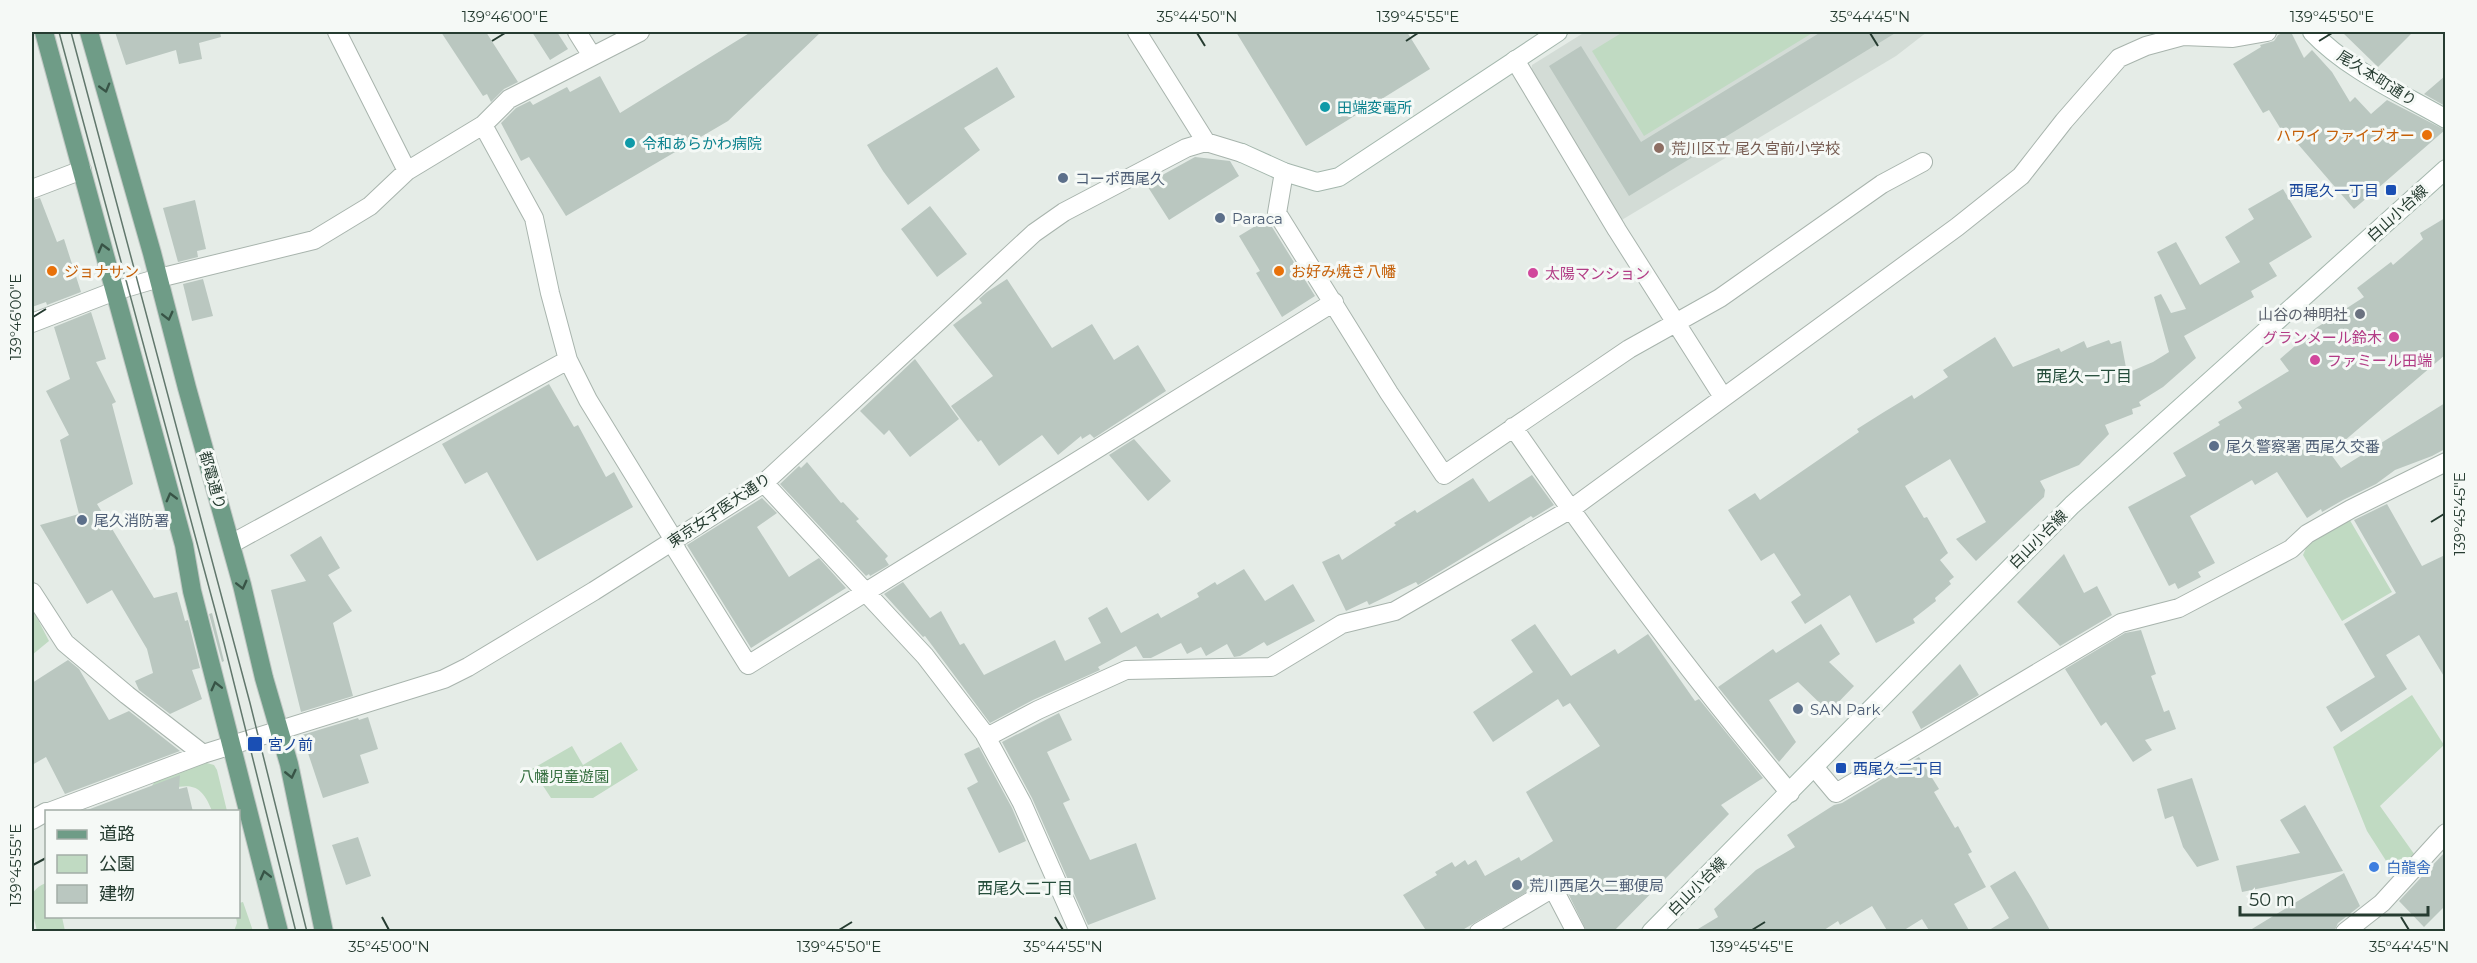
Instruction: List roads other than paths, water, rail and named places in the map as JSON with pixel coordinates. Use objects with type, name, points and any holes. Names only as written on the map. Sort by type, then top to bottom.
[{"type":"main road","points":[[44,32],[184,545],[192,591],[279,932]]},
{"type":"main road","name":"都電通り","points":[[90,32],[231,544],[315,877],[324,932]]},
{"type":"street","points":[[337,32],[407,171]]},
{"type":"street","points":[[577,32],[592,56]]},
{"type":"street","points":[[32,323],[115,291],[159,278],[314,240],[370,206],[407,171],[483,125],[509,99],[640,32]]},
{"type":"street","points":[[1137,32],[1206,142],[1242,153],[1284,172],[1317,182],[1339,177],[1558,32]]},
{"type":"street","points":[[987,737],[1126,670],[1270,667],[1342,624],[1395,611],[1571,509],[1957,227],[2021,176],[2064,121],[2119,58],[2146,46],[2183,36],[2233,38],[2267,32]]},
{"type":"street","name":"尾久本町通り","points":[[2316,33],[2363,72],[2445,119]]},
{"type":"street","points":[[1515,60],[1617,230],[1723,398]]},
{"type":"street","points":[[483,125],[534,218],[550,293],[568,360],[588,400],[669,531],[677,551],[748,665],[1334,302]]},
{"type":"street","name":"東京女子医大通り","points":[[53,810],[203,754],[411,691],[454,675],[594,591],[764,483],[1034,232],[1094,196],[1186,148],[1206,142]]},
{"type":"street","points":[[1284,172],[1277,213],[1389,393],[1444,475],[1629,349],[1720,298],[1882,184],[1923,162]]},
{"type":"street","name":"白山小台線","points":[[1651,932],[2072,505],[2445,169]]},
{"type":"street","points":[[32,189],[82,170]]},
{"type":"street","points":[[231,544],[568,360]]},
{"type":"street","points":[[1513,428],[1661,633],[1790,793]]},
{"type":"street","points":[[1815,768],[1836,792],[2121,623],[2179,608],[2291,549],[2307,534],[2350,509],[2445,462]]},
{"type":"street","points":[[764,483],[868,592],[925,656],[987,737],[1022,803],[1079,932]]},
{"type":"street","points":[[32,591],[65,643],[203,754]]},
{"type":"street","points":[[2345,932],[2382,903],[2445,833]]},
{"type":"street","points":[[1479,932],[1553,888],[1576,932]]},
{"type":"tram line","points":[[59,32],[224,643],[296,932]]},
{"type":"tram line","points":[[71,32],[250,703],[307,932]]},
{"type":"place","name":"田端変電所","points":[[1325,107]]},
{"type":"place","name":"ハワイ ファイブオー","points":[[2427,135]]},
{"type":"place","name":"令和あらかわ病院","points":[[630,143]]},
{"type":"place","name":"荒川区立 尾久宮前小学校","points":[[1659,148]]},
{"type":"place","name":"コーポ西尾久","points":[[1063,178]]},
{"type":"place","name":"西尾久一丁目","points":[[2391,190]]},
{"type":"place","name":"Paraca","points":[[1220,218]]},
{"type":"place","name":"ジョナサン","points":[[52,271]]},
{"type":"place","name":"お好み焼き八幡","points":[[1279,271]]},
{"type":"place","name":"太陽マンション","points":[[1533,273]]},
{"type":"place","name":"山谷の神明社","points":[[2360,314]]},
{"type":"place","name":"グランメール鈴木","points":[[2394,337]]},
{"type":"place","name":"ファミール田端","points":[[2315,360]]},
{"type":"place","name":"尾久警察署 西尾久交番","points":[[2214,446]]},
{"type":"place","name":"尾久消防署","points":[[82,520]]},
{"type":"place","name":"SAN Park","points":[[1798,709]]},
{"type":"place","name":"宮ノ前","points":[[255,744]]},
{"type":"place","name":"西尾久二丁目","points":[[1841,768]]},
{"type":"place","name":"白龍舎","points":[[2374,867]]},
{"type":"place","name":"荒川西尾久二郵便局","points":[[1517,885]]},
{"type":"district","name":"西尾久一丁目","points":[[2084,376]]},
{"type":"district","name":"西尾久二丁目","points":[[1025,888]]},
{"type":"park label","name":"八幡児童遊園","points":[[564,776]]}]
